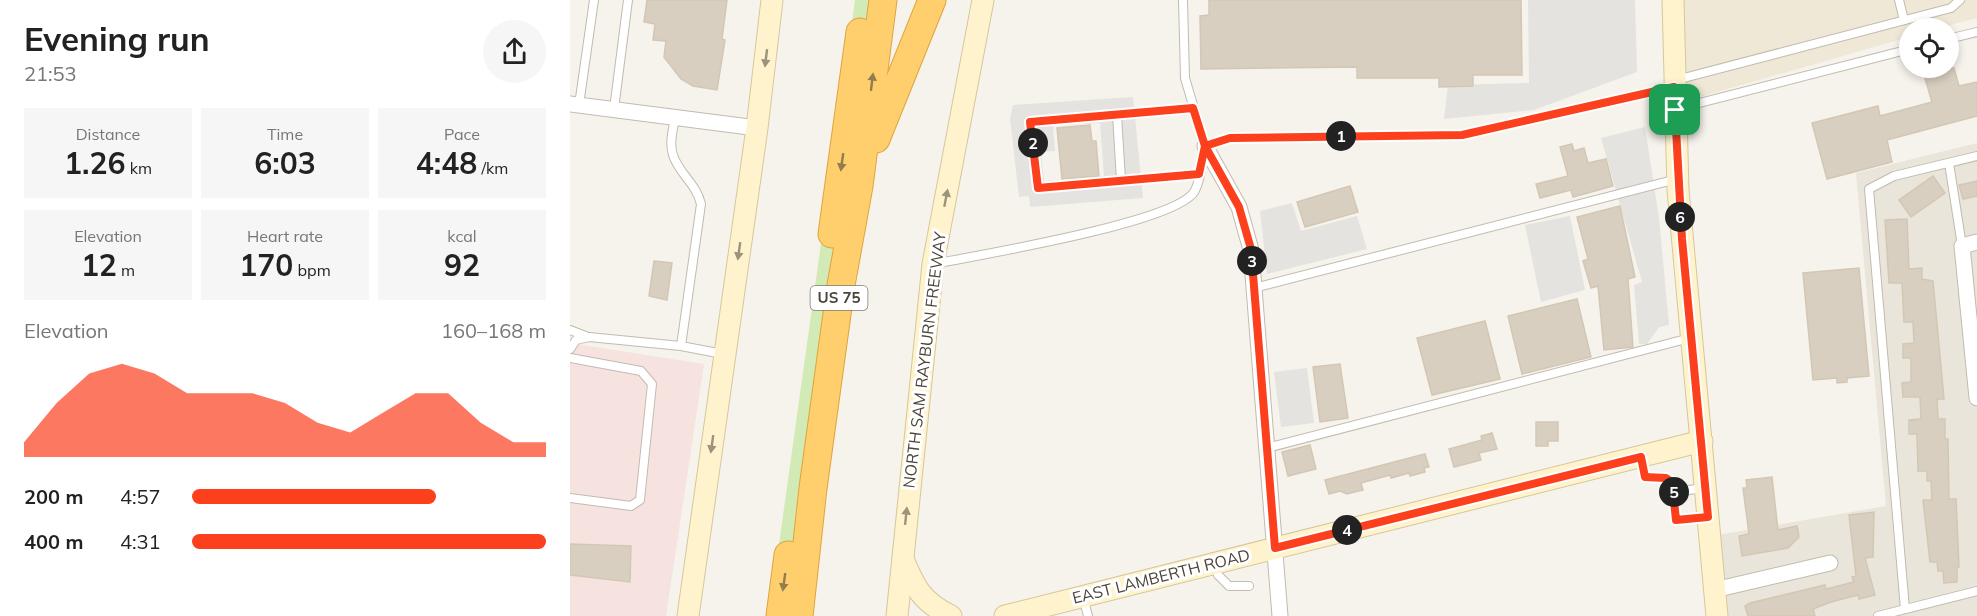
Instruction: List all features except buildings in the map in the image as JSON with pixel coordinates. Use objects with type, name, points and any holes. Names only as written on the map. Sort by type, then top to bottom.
[{"type":"highway","name":"US 75","points":[[780,616],[864,0]]},
{"type":"highway","name":"US 75","points":[[799,616],[841,285],[859,186],[883,0]]},
{"type":"highway","points":[[859,186],[932,0]]},
{"type":"street","points":[[688,616],[757,128],[772,0]]},
{"type":"street","name":"NORTH SAM RAYBURN FREEWAY","points":[[897,616],[933,264],[983,0]]},
{"type":"street","points":[[1673,0],[1678,179],[1717,616]]},
{"type":"street","points":[[574,104],[757,128]]},
{"type":"street","points":[[1205,146],[1239,207],[1251,249],[1280,616]]},
{"type":"street","points":[[1970,244],[1977,398]]},
{"type":"street","name":"EAST LAMBERTH ROAD","points":[[1005,616],[1085,606],[1215,563],[1702,441]]},
{"type":"street","points":[[902,558],[914,586],[929,604],[951,616]]},
{"type":"street","points":[[1714,590],[1830,563]]},
{"type":"lane","points":[[574,104],[594,0]]},
{"type":"lane","points":[[614,110],[628,0]]},
{"type":"lane","points":[[933,264],[1078,235],[1174,208],[1194,192],[1205,146],[1185,78],[1183,0]]},
{"type":"lane","points":[[1899,0],[1904,18]]},
{"type":"lane","points":[[1912,18],[1951,8],[1960,0]]},
{"type":"lane","points":[[1205,146],[1230,138],[1462,135],[1674,83],[1899,21]]},
{"type":"lane","points":[[1959,36],[1977,32]]},
{"type":"lane","points":[[1675,110],[1899,52]]},
{"type":"lane","points":[[1193,108],[1030,122],[1038,188],[1199,174]]},
{"type":"lane","points":[[1117,115],[1121,180]]},
{"type":"lane","points":[[675,117],[671,144],[674,157],[698,190],[701,204],[681,346]]},
{"type":"lane","points":[[1905,609],[1869,189],[1894,176],[1977,156]]},
{"type":"lane","points":[[1948,163],[1970,244]]},
{"type":"lane","points":[[1254,288],[1678,179]]},
{"type":"lane","points":[[570,330],[589,337],[681,346],[724,354]]},
{"type":"lane","points":[[570,349],[576,340],[589,337]]},
{"type":"lane","points":[[1267,448],[1692,338]]},
{"type":"lane","points":[[570,358],[641,371],[652,384],[640,500],[631,506],[570,498]]},
{"type":"lane","points":[[1641,457],[1645,477],[1666,478],[1672,482],[1676,520],[1708,517]]},
{"type":"lane","points":[[1674,492],[1706,488]]},
{"type":"lane","points":[[1215,563],[1218,575],[1229,586],[1250,586]]},
{"type":"lane","points":[[1878,616],[1977,591]]},
{"type":"shaded area","points":[[1528,0],[1635,0],[1637,72],[1534,110],[1444,119],[1448,85],[1529,83]]},
{"type":"shaded area","points":[[1681,0],[1977,0],[1977,18],[1959,23],[1959,18],[1899,18],[1899,40],[1683,102]]},
{"type":"shaded area","points":[[1133,97],[1143,198],[1030,207],[1029,196],[1019,197],[1010,119],[1013,105]],"holes":[[[1100,123],[1104,176],[1044,181],[1041,152],[1055,151],[1053,126]]]},
{"type":"shaded area","points":[[1645,127],[1659,218],[1669,325],[1659,327],[1647,344],[1639,344],[1634,285],[1642,282],[1601,138]]},
{"type":"shaded area","points":[[1977,143],[1977,616],[1723,616],[1718,535],[1886,506],[1856,173]]},
{"type":"shaded area","points":[[1292,203],[1301,231],[1357,216],[1367,249],[1267,274],[1260,211]]},
{"type":"shaded area","points":[[1570,216],[1585,290],[1541,302],[1525,225]]},
{"type":"shaded area","points":[[570,343],[704,364],[666,616],[570,616]]},
{"type":"shaded area","points":[[1307,368],[1314,423],[1281,427],[1274,372]]},
{"type":"green space","points":[[855,0],[894,0],[810,616],[769,616]]},
{"type":"route","points":[[1675,110],[1674,87],[1462,135],[1230,138],[1205,146],[1193,108],[1030,122],[1038,188],[1199,174],[1205,146],[1239,207],[1251,249],[1275,548],[1641,457],[1645,477],[1666,478],[1672,482],[1676,520],[1708,517],[1682,239],[1675,110]]}]
